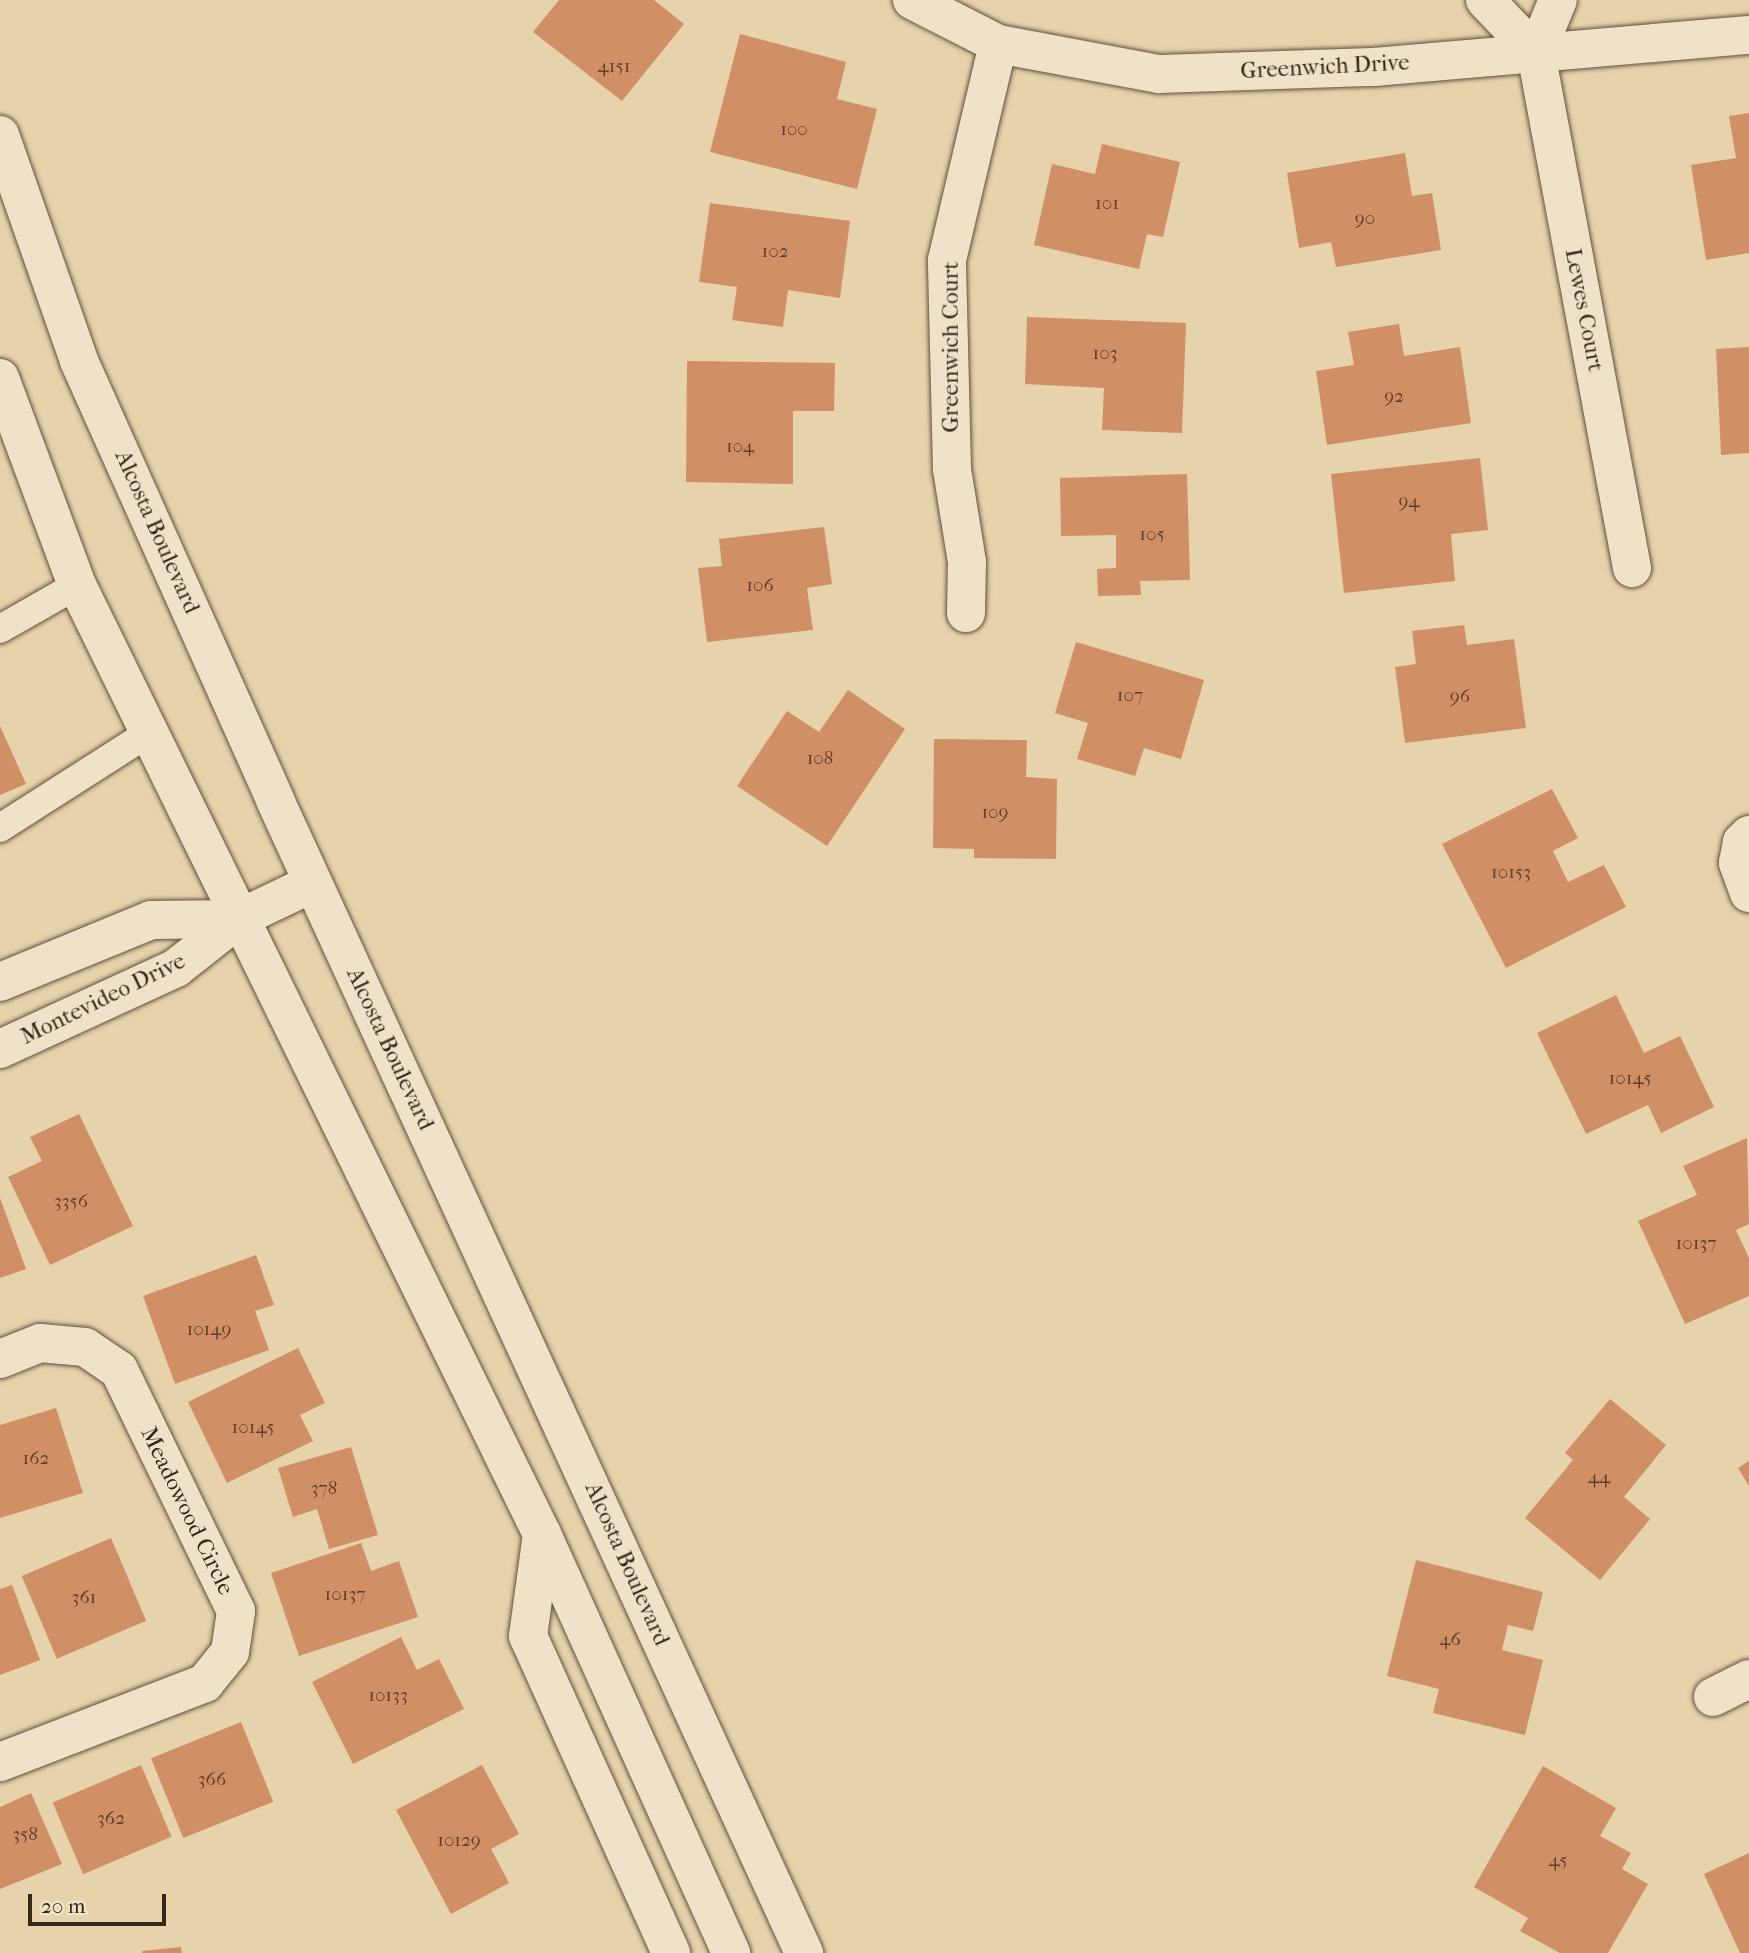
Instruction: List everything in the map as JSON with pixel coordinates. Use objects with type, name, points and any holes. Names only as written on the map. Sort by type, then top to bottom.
[{"type":"street","name":"Greenwich Drive","points":[[912,0],[998,44],[1159,74],[1374,67],[1749,34]]},
{"type":"street","points":[[1485,0],[1536,53],[1558,0]]},
{"type":"street","name":"Greenwich Court","points":[[966,613],[967,562],[952,469],[947,260],[998,44]]},
{"type":"street","name":"Lewes Court","points":[[1536,53],[1632,568]]},
{"type":"street","name":"Alcosta Boulevard","points":[[0,135],[79,360],[313,883],[804,1953]]},
{"type":"street","points":[[0,378],[77,585],[147,734],[542,1534],[731,1953]]},
{"type":"street","points":[[1749,835],[1742,842],[1738,863],[1749,893]]},
{"type":"street","points":[[238,919],[313,883]]},
{"type":"street","name":"Montevideo Drive","points":[[0,981],[151,920],[238,919]]},
{"type":"street","name":"Montevideo Drive","points":[[0,1049],[176,968],[238,919]]},
{"type":"street","name":"Meadowood Circle","points":[[0,1359],[40,1343],[85,1348],[119,1370],[236,1611],[229,1652],[205,1684],[0,1762]]},
{"type":"street","points":[[542,1534],[528,1636],[671,1953]]},
{"type":"street","points":[[1713,1697],[1749,1679]]},
{"type":"lane","points":[[0,629],[77,585]]},
{"type":"lane","points":[[0,828],[147,734]]},
{"type":"building","points":[[559,0],[654,0],[684,24],[622,101],[533,32]]},
{"type":"building","points":[[740,34],[846,62],[837,99],[877,109],[857,189],[710,152]]},
{"type":"building","points":[[1749,113],[1749,253],[1706,260],[1691,165],[1736,158],[1729,116]]},
{"type":"building","points":[[1102,144],[1180,162],[1163,237],[1147,234],[1139,269],[1034,245],[1052,164],[1095,174]]},
{"type":"building","points":[[1405,153],[1412,196],[1432,193],[1441,250],[1336,267],[1331,242],[1299,248],[1287,173]]},
{"type":"building","points":[[710,203],[850,221],[840,298],[788,290],[783,327],[732,320],[737,287],[699,282]]},
{"type":"building","points":[[1027,317],[1186,323],[1182,433],[1102,430],[1104,388],[1025,384]]},
{"type":"building","points":[[1399,324],[1404,356],[1460,347],[1471,423],[1327,445],[1316,371],[1354,365],[1348,332]]},
{"type":"building","points":[[1749,347],[1749,453],[1721,455],[1716,349]]},
{"type":"building","points":[[687,361],[835,363],[834,411],[793,411],[793,484],[686,482]]},
{"type":"building","points":[[1480,458],[1488,530],[1451,534],[1455,581],[1344,593],[1331,474]]},
{"type":"building","points":[[1187,474],[1190,580],[1140,581],[1141,595],[1098,596],[1097,569],[1116,568],[1116,535],[1061,536],[1060,478]]},
{"type":"building","points":[[824,527],[832,584],[807,588],[813,630],[707,642],[698,568],[722,566],[719,539]]},
{"type":"building","points":[[1464,625],[1467,645],[1514,639],[1526,728],[1405,743],[1395,667],[1416,664],[1412,631]]},
{"type":"building","points":[[1076,642],[1204,680],[1181,759],[1144,748],[1135,776],[1077,759],[1088,723],[1055,713]]},
{"type":"building","points":[[848,690],[905,729],[827,846],[737,786],[787,711],[819,732]]},
{"type":"building","points":[[0,726],[26,784],[0,795]]},
{"type":"building","points":[[934,739],[1027,740],[1026,777],[1057,779],[1056,859],[974,858],[974,849],[933,848]]},
{"type":"building","points":[[1552,789],[1578,838],[1553,851],[1568,882],[1604,865],[1626,907],[1506,968],[1442,844]]},
{"type":"building","points":[[1616,995],[1644,1053],[1680,1036],[1714,1107],[1661,1133],[1648,1105],[1586,1134],[1537,1033]]},
{"type":"building","points":[[79,1114],[133,1226],[50,1265],[8,1177],[42,1161],[30,1137]]},
{"type":"building","points":[[1747,1138],[1749,1224],[1736,1230],[1749,1258],[1749,1296],[1685,1324],[1638,1221],[1697,1195],[1683,1166]]},
{"type":"building","points":[[0,1198],[26,1269],[0,1278]]},
{"type":"building","points":[[256,1255],[274,1305],[255,1311],[269,1350],[175,1384],[143,1296]]},
{"type":"building","points":[[298,1348],[325,1403],[300,1415],[313,1441],[227,1483],[188,1402]]},
{"type":"building","points":[[1610,1399],[1666,1445],[1624,1497],[1650,1519],[1600,1580],[1525,1518],[1573,1460],[1565,1453]]},
{"type":"building","points":[[56,1408],[83,1493],[0,1518],[0,1425]]},
{"type":"building","points":[[351,1447],[378,1535],[329,1549],[317,1509],[293,1517],[278,1468]]},
{"type":"building","points":[[1749,1461],[1749,1486],[1738,1468]]},
{"type":"building","points":[[111,1538],[146,1621],[57,1659],[22,1576]]},
{"type":"building","points":[[361,1543],[371,1571],[399,1561],[418,1617],[299,1656],[271,1573]]},
{"type":"building","points":[[1416,1560],[1543,1592],[1533,1631],[1508,1625],[1502,1650],[1543,1660],[1525,1735],[1433,1713],[1439,1689],[1387,1676]]},
{"type":"building","points":[[12,1585],[40,1660],[0,1675],[0,1589]]},
{"type":"building","points":[[401,1637],[417,1670],[439,1659],[464,1709],[353,1764],[312,1682]]},
{"type":"building","points":[[241,1722],[273,1802],[183,1838],[151,1758]]},
{"type":"building","points":[[141,1765],[171,1837],[83,1874],[53,1803]]},
{"type":"building","points":[[482,1765],[519,1834],[491,1849],[509,1883],[451,1914],[396,1810]]},
{"type":"building","points":[[1543,1766],[1616,1808],[1600,1836],[1631,1853],[1622,1869],[1648,1884],[1608,1953],[1560,1953],[1520,1931],[1528,1918],[1474,1887]]},
{"type":"building","points":[[31,1793],[62,1864],[0,1889],[0,1807]]},
{"type":"building","points":[[1749,1853],[1749,1953],[1740,1953],[1704,1874]]},
{"type":"building","points":[[181,1947],[182,1953],[142,1953],[142,1951]]}]
